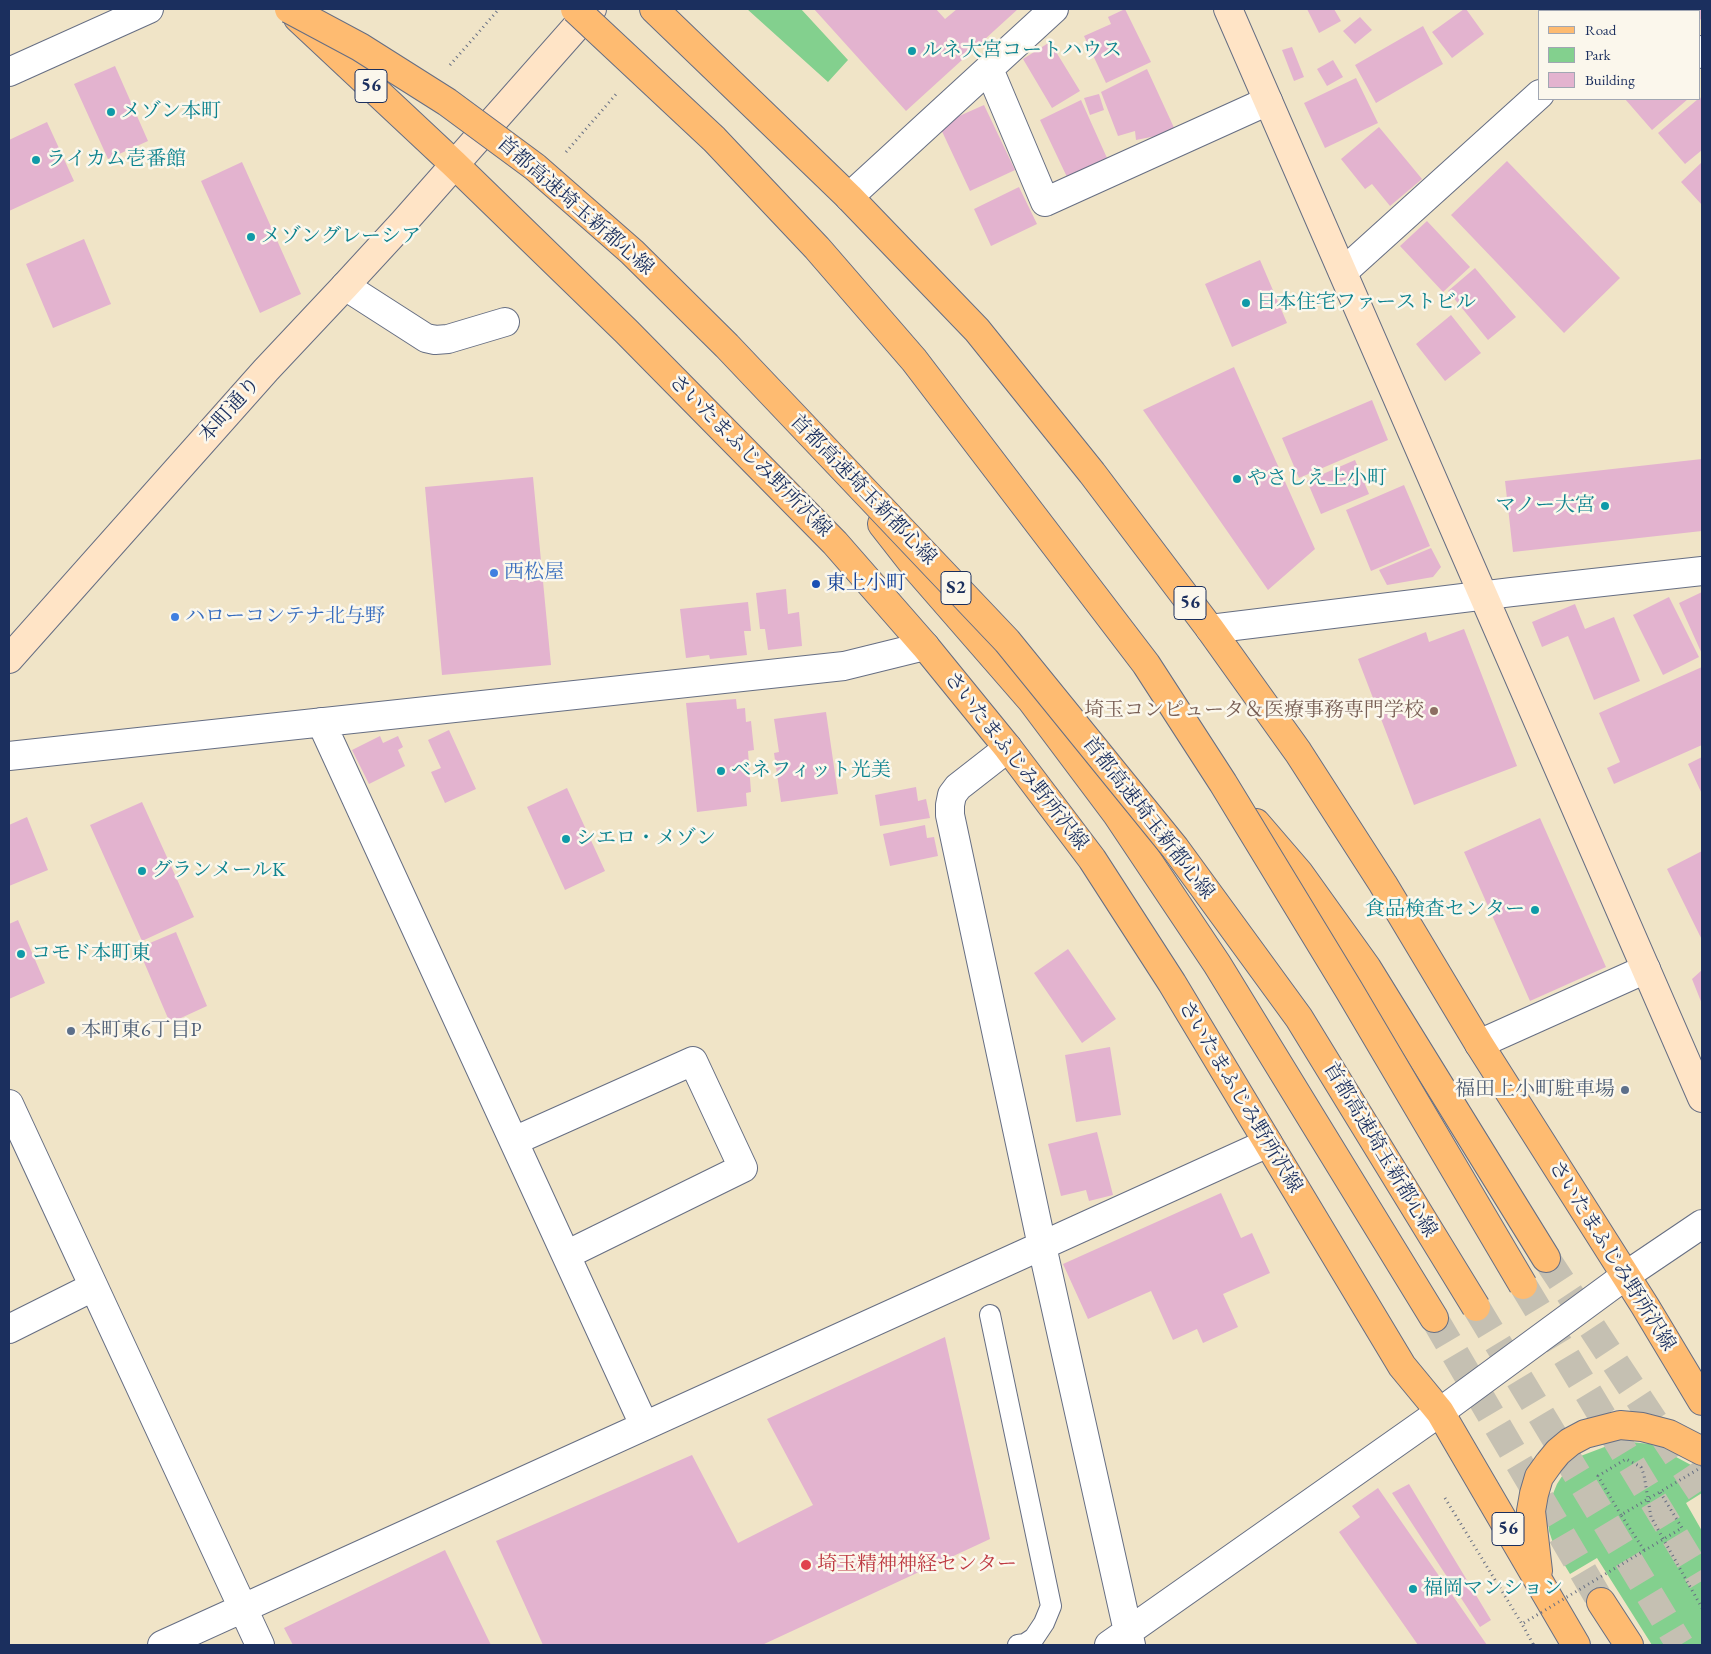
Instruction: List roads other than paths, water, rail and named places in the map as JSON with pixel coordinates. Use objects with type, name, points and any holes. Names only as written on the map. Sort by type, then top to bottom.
[{"type":"main road","name":"さいたまふじみ野所沢線","points":[[288,9],[454,164],[626,331],[835,543],[925,646],[1008,748],[1092,859],[1172,983],[1402,1366],[1440,1412],[1576,1645]]},
{"type":"main road","name":"首都高速埼玉新都心線","points":[[288,9],[360,47],[447,102],[535,167],[632,252],[727,346],[1007,641],[1175,848],[1298,1018],[1476,1307]]},
{"type":"main road","points":[[575,9],[714,139],[817,248],[914,360],[1146,664],[1223,783],[1349,990],[1523,1285]]},
{"type":"main road","name":"さいたまふじみ野所沢線","points":[[654,9],[849,197],[977,330],[1092,473],[1210,629],[1298,752],[1383,884],[1479,1044],[1626,1276],[1702,1401]]},
{"type":"main road","points":[[817,440],[918,570],[1032,702],[1116,813],[1217,964],[1434,1318]]},
{"type":"main road","points":[[1223,783],[1299,873],[1367,968],[1546,1258]]},
{"type":"main road","points":[[1540,1585],[1531,1511],[1540,1477],[1558,1452],[1584,1434],[1620,1425],[1642,1427],[1669,1434],[1702,1451]]},
{"type":"main road","points":[[1601,1602],[1629,1645]]},
{"type":"street","points":[[9,72],[149,9]]},
{"type":"street","name":"本町通り","points":[[9,659],[266,370],[345,286],[592,9]]},
{"type":"street","points":[[849,197],[1054,9]]},
{"type":"street","points":[[1228,9],[1702,1098]]},
{"type":"street","points":[[989,69],[1045,202],[1268,101]]},
{"type":"street","points":[[1343,272],[1538,96]]},
{"type":"street","points":[[345,286],[426,338],[435,340],[448,339],[505,322]]},
{"type":"street","points":[[1210,629],[1702,572]]},
{"type":"street","points":[[9,756],[844,666],[925,646]]},
{"type":"street","points":[[321,722],[644,1425]]},
{"type":"street","points":[[1008,748],[958,787],[952,795],[950,815],[1042,1246],[1123,1641],[1626,1276],[1702,1224]]},
{"type":"street","points":[[1479,1044],[1646,969]]},
{"type":"street","points":[[514,1141],[693,1061],[743,1168],[566,1255]]},
{"type":"street","points":[[9,1104],[260,1645]]},
{"type":"street","points":[[162,1645],[1268,1143]]},
{"type":"street","points":[[9,1329],[93,1287]]},
{"type":"lane","points":[[990,1315],[1051,1606],[1044,1623],[1034,1638],[1025,1644],[1018,1645]]},
{"type":"tunnel","points":[[1546,1258],[1702,1494]]},
{"type":"tunnel","points":[[1523,1285],[1702,1581]]},
{"type":"tunnel","points":[[1476,1307],[1680,1645]]},
{"type":"tunnel","points":[[1434,1318],[1601,1602]]},
{"type":"place","name":"ルネ大宮コートハウス","points":[[912,51]]},
{"type":"place","name":"メゾン本町","points":[[111,112]]},
{"type":"place","name":"ライカム壱番館","points":[[36,160]]},
{"type":"place","name":"メゾングレーシア","points":[[251,237]]},
{"type":"place","name":"日本住宅ファーストビル","points":[[1246,303]]},
{"type":"place","name":"やさしえ上小町","points":[[1237,479]]},
{"type":"place","name":"マノー大宮","points":[[1605,506]]},
{"type":"place","name":"西松屋","points":[[494,573]]},
{"type":"place","name":"東上小町","points":[[816,584]]},
{"type":"place","name":"ハローコンテナ北与野","points":[[175,617]]},
{"type":"place","name":"埼玉コンピュータ＆医療事務専門学校","points":[[1434,711]]},
{"type":"place","name":"ベネフィット光美","points":[[721,771]]},
{"type":"place","name":"シエロ・メゾン","points":[[566,839]]},
{"type":"place","name":"グランメールK","points":[[142,871]]},
{"type":"place","name":"食品検査センター","points":[[1535,910]]},
{"type":"place","name":"コモド本町東","points":[[21,954]]},
{"type":"place","name":"本町東6丁目P","points":[[71,1031]]},
{"type":"place","name":"福田上小町駐車場","points":[[1625,1090]]},
{"type":"place","name":"埼玉精神神経センター","points":[[806,1565]]},
{"type":"place","name":"福岡マンション","points":[[1413,1589]]}]
